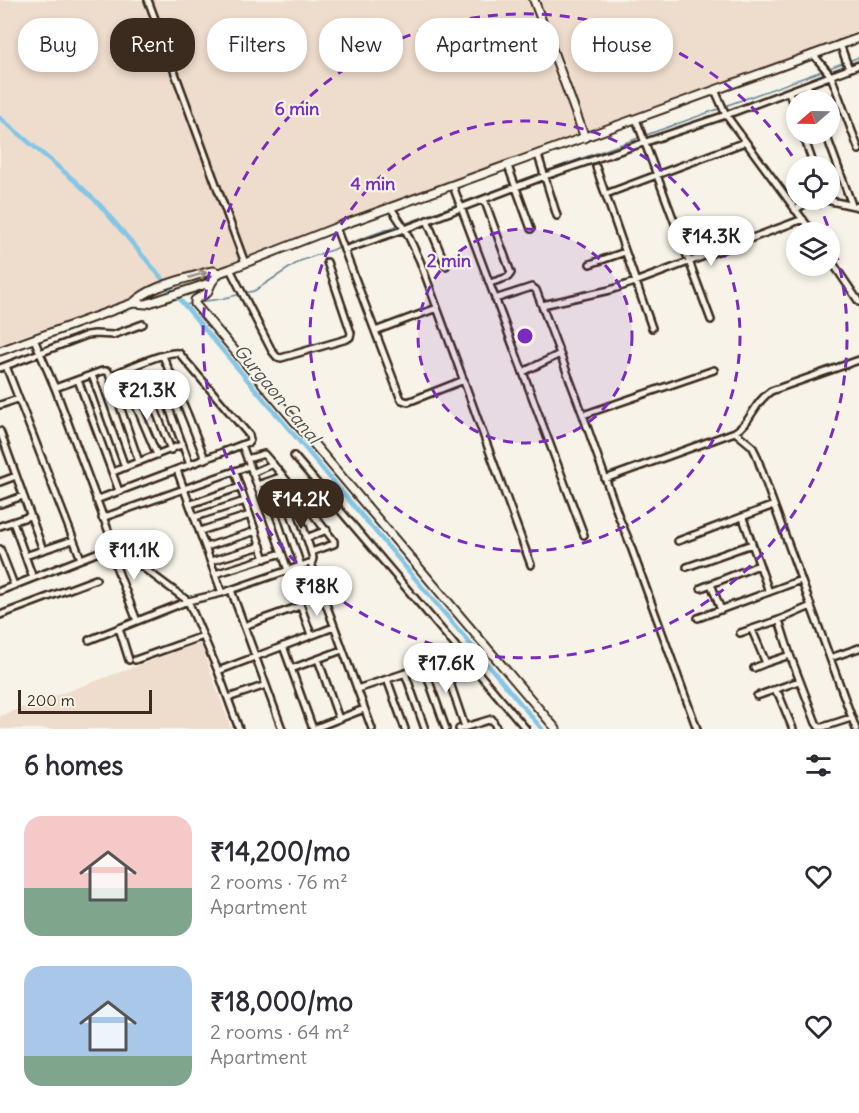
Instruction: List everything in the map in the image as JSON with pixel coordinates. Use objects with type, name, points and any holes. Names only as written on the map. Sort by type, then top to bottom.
[{"type":"street","points":[[148,0],[245,263]]},
{"type":"street","points":[[534,0],[585,138]]},
{"type":"street","points":[[556,729],[194,302],[207,293],[219,273],[336,228],[859,38]]},
{"type":"street","points":[[840,44],[847,64]]},
{"type":"street","points":[[813,54],[828,72],[859,150]]},
{"type":"street","points":[[794,90],[847,64],[859,65]]},
{"type":"street","points":[[807,85],[809,90]]},
{"type":"street","points":[[716,90],[723,111],[786,198]]},
{"type":"street","points":[[343,247],[427,220],[460,204],[484,199],[515,184],[644,143],[723,111],[786,93]]},
{"type":"street","points":[[636,119],[711,320]]},
{"type":"street","points":[[606,194],[745,142]]},
{"type":"street","points":[[830,144],[856,206]]},
{"type":"street","points":[[538,155],[557,216]]},
{"type":"street","points":[[508,166],[531,229]]},
{"type":"street","points":[[596,167],[652,328]]},
{"type":"street","points":[[453,186],[584,535]]},
{"type":"street","points":[[484,199],[511,273],[508,277],[490,283]]},
{"type":"street","points":[[840,203],[856,206]]},
{"type":"street","points":[[391,208],[403,226],[422,267],[531,565]]},
{"type":"street","points":[[795,210],[805,222]]},
{"type":"street","points":[[542,305],[635,282],[803,219]]},
{"type":"street","points":[[427,220],[446,267]]},
{"type":"street","points":[[336,228],[402,400],[408,402],[464,380]]},
{"type":"street","points":[[590,264],[624,252]]},
{"type":"street","points":[[230,269],[272,351],[277,357],[286,357],[350,337],[351,333],[327,262]]},
{"type":"street","points":[[0,351],[133,303],[142,295],[178,281],[211,271],[219,273]]},
{"type":"street","points":[[840,272],[856,292],[859,302]]},
{"type":"street","points":[[133,303],[146,304],[212,282]]},
{"type":"street","points":[[495,299],[534,288],[542,305],[697,729]]},
{"type":"street","points":[[375,331],[436,308]]},
{"type":"street","points":[[81,559],[18,399],[3,367],[87,335],[113,334],[143,324]]},
{"type":"street","points":[[34,339],[55,388],[96,500],[137,621]]},
{"type":"street","points":[[96,500],[250,441],[249,435],[181,354],[176,351],[110,376]]},
{"type":"street","points":[[523,372],[560,354]]},
{"type":"street","points":[[163,356],[205,459]]},
{"type":"street","points":[[605,479],[735,432],[744,425],[760,400],[771,391],[859,360]]},
{"type":"street","points":[[55,388],[104,370],[108,371],[139,462]]},
{"type":"street","points":[[583,416],[714,370]]},
{"type":"street","points":[[116,393],[171,373]]},
{"type":"street","points":[[92,375],[125,467]]},
{"type":"street","points":[[158,378],[189,465]]},
{"type":"street","points":[[78,380],[119,491]]},
{"type":"street","points":[[145,383],[171,450]]},
{"type":"street","points":[[129,389],[157,455]]},
{"type":"street","points":[[0,405],[18,399]]},
{"type":"street","points":[[0,431],[3,450],[16,476],[43,550]]},
{"type":"street","points":[[735,432],[752,446],[756,454],[856,729]]},
{"type":"street","points":[[113,472],[181,445]]},
{"type":"street","points":[[242,445],[311,635]]},
{"type":"street","points":[[247,459],[264,454],[334,540],[334,543],[311,552]]},
{"type":"street","points":[[294,456],[526,729]]},
{"type":"street","points":[[252,473],[273,464]]},
{"type":"street","points":[[102,518],[249,466]]},
{"type":"street","points":[[177,470],[222,593]]},
{"type":"street","points":[[235,472],[266,559]]},
{"type":"street","points":[[0,482],[16,476]]},
{"type":"street","points":[[257,485],[283,476]]},
{"type":"street","points":[[191,504],[240,487]]},
{"type":"street","points":[[263,500],[293,489]]},
{"type":"street","points":[[0,504],[23,496]]},
{"type":"street","points":[[195,517],[245,501]]},
{"type":"street","points":[[268,514],[303,501]]},
{"type":"street","points":[[296,504],[311,552],[313,560],[311,563],[372,729]]},
{"type":"street","points":[[678,542],[774,505]]},
{"type":"street","points":[[282,510],[301,566]]},
{"type":"street","points":[[200,531],[250,515]]},
{"type":"street","points":[[0,526],[30,516]]},
{"type":"street","points":[[302,523],[316,517]]},
{"type":"street","points":[[743,518],[769,592]]},
{"type":"street","points":[[13,522],[33,578]]},
{"type":"street","points":[[306,538],[327,530]]},
{"type":"street","points":[[206,547],[256,531]]},
{"type":"street","points":[[25,556],[73,540]]},
{"type":"street","points":[[687,567],[752,544]]},
{"type":"street","points":[[211,561],[261,546]]},
{"type":"street","points":[[0,591],[111,547]]},
{"type":"street","points":[[111,547],[188,601],[218,671],[239,729]]},
{"type":"street","points":[[0,549],[14,585]]},
{"type":"street","points":[[215,574],[282,553]]},
{"type":"street","points":[[89,640],[188,601],[222,593],[311,563]]},
{"type":"street","points":[[701,588],[759,565]]},
{"type":"street","points":[[0,615],[96,579]]},
{"type":"street","points":[[698,618],[801,580]]},
{"type":"street","points":[[711,584],[721,610]]},
{"type":"street","points":[[231,590],[282,729]]},
{"type":"street","points":[[244,626],[300,606]]},
{"type":"street","points":[[740,633],[811,606]]},
{"type":"street","points":[[779,620],[799,681],[816,723],[819,727],[823,727],[851,718]]},
{"type":"street","points":[[218,671],[334,627]]},
{"type":"street","points":[[119,628],[132,660],[203,636]]},
{"type":"street","points":[[752,630],[766,663]]},
{"type":"street","points":[[283,646],[313,729],[364,709]]},
{"type":"street","points":[[830,658],[859,648]]},
{"type":"street","points":[[291,669],[342,650]]},
{"type":"street","points":[[754,668],[790,655]]},
{"type":"street","points":[[318,659],[339,719]]},
{"type":"street","points":[[357,690],[443,662],[462,728],[477,726],[492,719],[497,729]]},
{"type":"street","points":[[424,667],[446,729]]},
{"type":"street","points":[[405,673],[425,729]]},
{"type":"street","points":[[387,680],[405,729]]},
{"type":"street","points":[[757,696],[799,681]]},
{"type":"street","points":[[228,698],[266,685]]},
{"type":"street","points":[[773,690],[779,695],[793,729]]},
{"type":"shaded area","points":[[0,0],[859,0],[859,32],[208,271],[0,344]]},
{"type":"shaded area","points":[[200,643],[231,729],[0,729],[0,716]]},
{"type":"waterway","points":[[849,61],[859,57]]},
{"type":"waterway","points":[[827,69],[845,62]]},
{"type":"waterway","points":[[725,106],[822,71]]},
{"type":"waterway","points":[[646,135],[721,108]]},
{"type":"waterway","name":"Gurgaon Canal","points":[[0,118],[100,205],[542,729]]},
{"type":"waterway","points":[[516,182],[641,137]]},
{"type":"waterway","points":[[463,202],[512,184]]},
{"type":"waterway","points":[[404,224],[458,204]]},
{"type":"waterway","points":[[344,245],[399,225]]},
{"type":"waterway","points":[[245,293],[254,291],[300,261],[340,247]]},
{"type":"waterway","points":[[198,302],[241,294]]},
{"type":"waterway","points":[[186,305],[193,303]]}]
